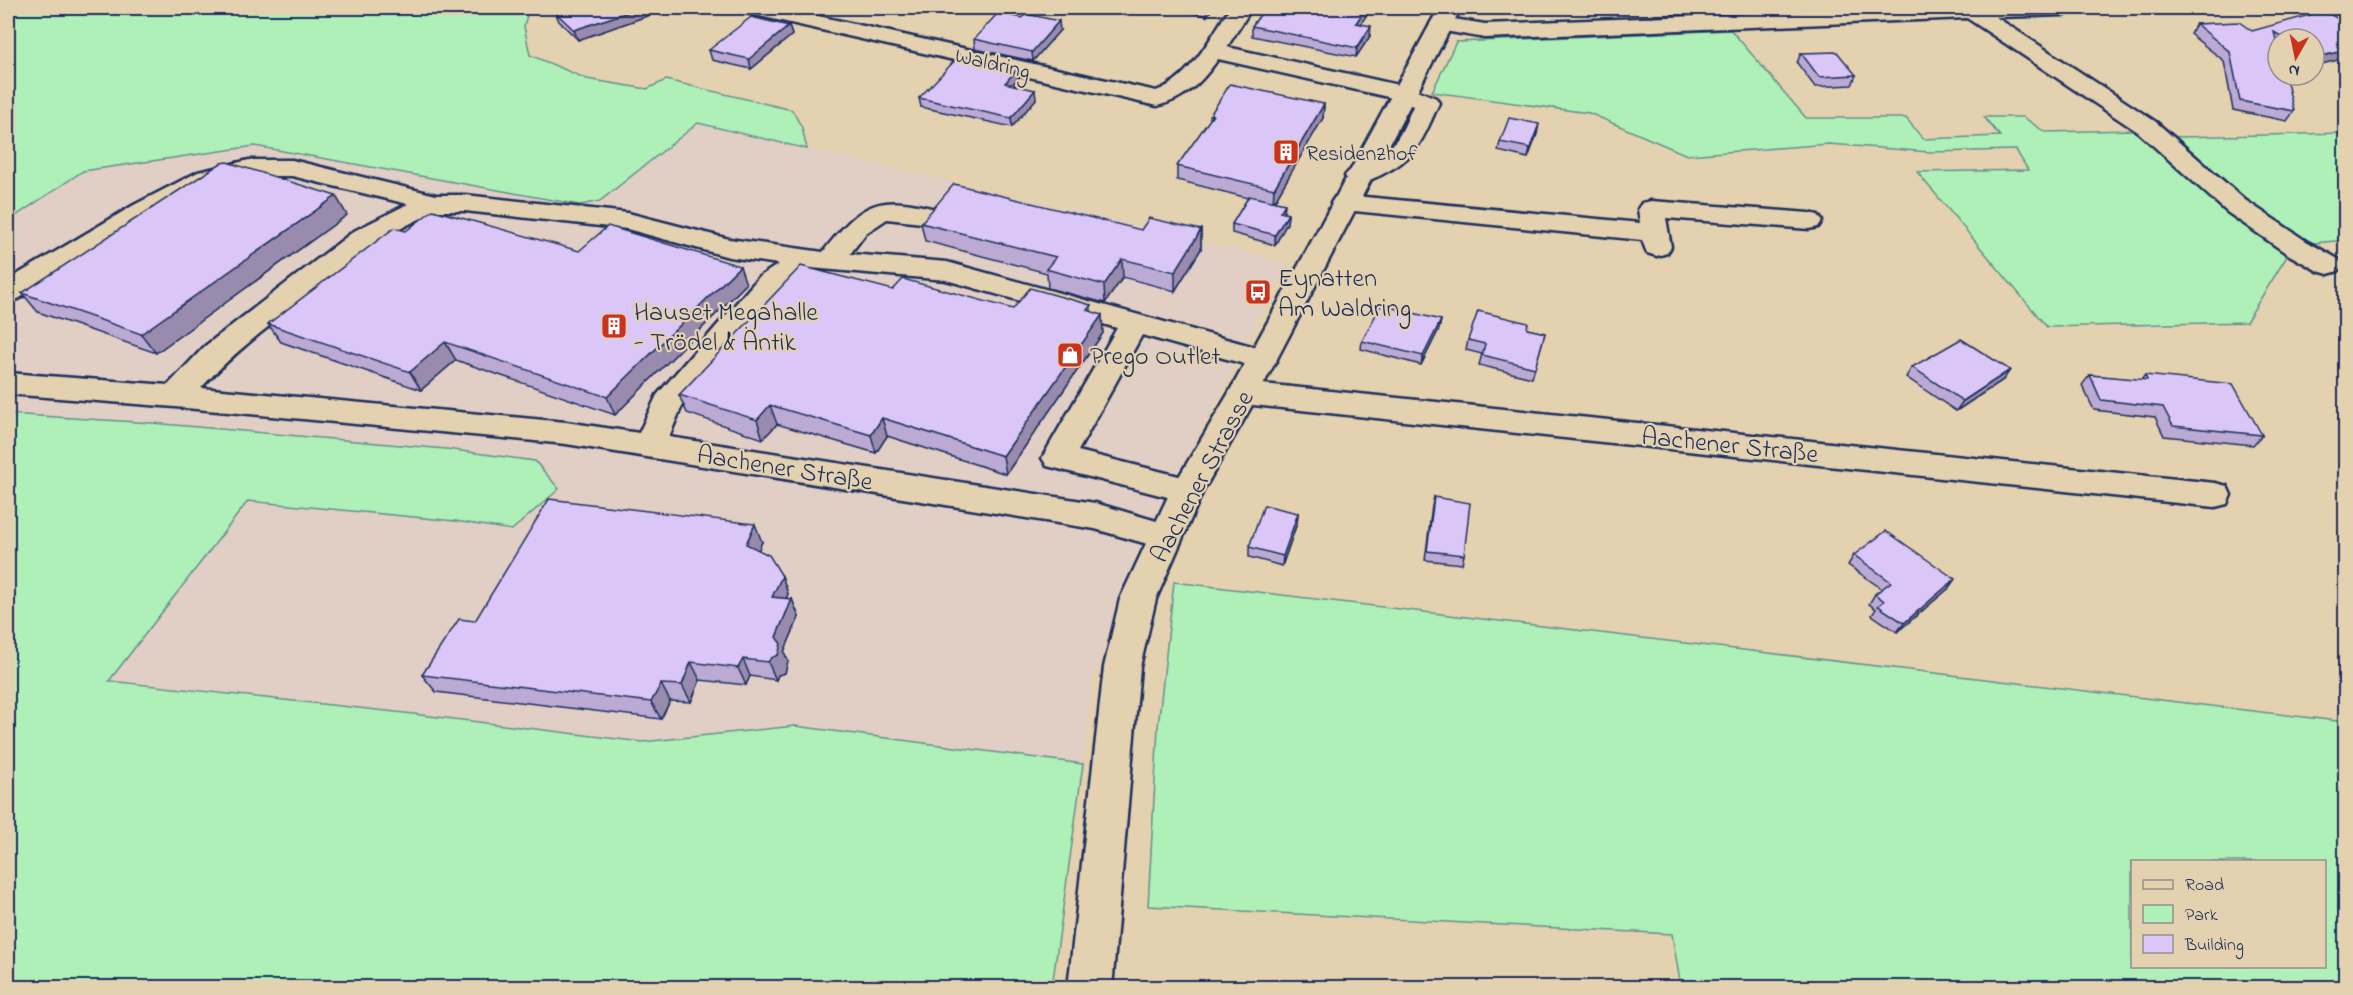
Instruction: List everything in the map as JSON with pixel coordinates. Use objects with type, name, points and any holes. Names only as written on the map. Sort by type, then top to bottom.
[{"type":"street","name":"Waldring","points":[[755,8],[1157,99],[1169,97],[1180,90],[1212,51],[1241,8]]},
{"type":"street","points":[[1404,93],[1446,16],[1485,31],[2063,8]]},
{"type":"street","points":[[1971,11],[2147,127],[2236,206],[2328,266]]},
{"type":"street","points":[[1212,51],[1404,93],[1427,103],[1407,146],[1351,190]]},
{"type":"street","points":[[8,292],[143,211],[207,177],[249,168],[292,168],[436,203],[465,203],[628,221],[729,248],[818,260],[947,270],[1262,359]]},
{"type":"street","points":[[1351,190],[1655,240],[1651,209],[1809,221]]},
{"type":"street","name":"Aachener Strasse","points":[[1090,987],[1122,667],[1138,599],[1187,490],[1244,393],[1351,190]]},
{"type":"street","points":[[175,396],[216,353],[364,237],[408,213],[436,203]]},
{"type":"street","points":[[649,446],[668,402],[769,283],[818,260],[876,212],[891,210],[930,216]]},
{"type":"street","points":[[729,248],[769,283]]},
{"type":"street","points":[[1135,322],[1058,458],[1187,490]]},
{"type":"street","name":"Aachener Straße","points":[[8,384],[175,396],[566,433],[1095,516],[1165,536]]},
{"type":"street","name":"Aachener Straße","points":[[1244,393],[2215,495]]},
{"type":"shaded area","points":[[698,123],[1095,215],[1288,263],[1137,554],[1093,680],[1083,764],[795,726],[642,742],[405,713],[109,681],[248,501],[455,521],[512,530],[446,449],[152,423],[8,414],[8,221],[83,171],[255,146],[580,205],[600,201]]},
{"type":"green space","points":[[8,8],[529,8],[524,26],[530,55],[587,79],[647,89],[666,80],[792,110],[802,128],[807,149],[698,123],[600,201],[580,205],[255,146],[83,171],[8,221]]},
{"type":"green space","points":[[1731,30],[1806,118],[1906,118],[1923,139],[2000,136],[1984,117],[2023,117],[2045,132],[2133,130],[2180,137],[2345,133],[2345,240],[2294,245],[2246,322],[2047,327],[1917,172],[2028,170],[2016,150],[1930,152],[1829,144],[1687,155],[1589,113],[1432,92],[1456,42]]},
{"type":"green space","points":[[8,414],[152,423],[446,449],[535,461],[559,489],[512,530],[455,521],[248,501],[109,681],[405,713],[642,742],[795,726],[1083,764],[1052,987],[8,987]]},
{"type":"green space","points":[[1174,582],[2345,722],[2345,987],[1681,987],[1672,934],[1148,906],[1158,727]]},
{"type":"building","points":[[567,8],[640,8],[574,30],[555,12]]},
{"type":"building","points":[[1265,8],[1366,8],[1356,23],[1371,26],[1357,48],[1252,26]]},
{"type":"building","points":[[2324,11],[2346,23],[2346,50],[2326,55],[2326,27],[2266,27]]},
{"type":"building","points":[[998,13],[1022,18],[1026,14],[1059,21],[1032,52],[974,39]]},
{"type":"building","points":[[751,17],[789,26],[749,59],[709,50]]},
{"type":"building","points":[[2239,22],[2252,31],[2266,27],[2266,87],[2288,87],[2294,111],[2240,101],[2230,52],[2196,24]]},
{"type":"building","points":[[1837,52],[1856,75],[1819,77],[1801,53]]},
{"type":"building","points":[[960,55],[1018,68],[1005,83],[1035,90],[1011,118],[919,98]]},
{"type":"building","points":[[1230,84],[1324,104],[1274,189],[1177,166],[1213,115],[1210,115]]},
{"type":"building","points":[[1509,118],[1539,124],[1530,148],[1500,142]]},
{"type":"building","points":[[227,162],[336,196],[141,334],[22,293],[221,163]]},
{"type":"building","points":[[954,184],[1141,230],[1149,218],[1201,230],[1175,272],[1122,259],[1104,285],[1046,269],[1056,257],[921,223]]},
{"type":"building","points":[[1249,196],[1285,204],[1280,212],[1288,214],[1275,235],[1232,224]]},
{"type":"building","points":[[433,210],[579,251],[608,226],[740,266],[607,397],[445,342],[410,372],[268,324],[394,228],[406,231]]},
{"type":"building","points":[[801,266],[893,290],[903,279],[1013,309],[1030,288],[1091,305],[1087,310],[1102,315],[1003,456],[882,418],[871,435],[770,405],[757,420],[679,395]]},
{"type":"building","points":[[1381,305],[1441,320],[1423,356],[1362,341]]},
{"type":"building","points":[[1478,311],[1528,323],[1527,329],[1545,333],[1535,368],[1482,355],[1485,344],[1468,340]]},
{"type":"building","points":[[1961,339],[2010,370],[1963,401],[1912,367]]},
{"type":"building","points":[[2090,375],[2147,380],[2145,375],[2233,384],[2262,435],[2173,426],[2163,407],[2101,400]]},
{"type":"building","points":[[1434,497],[1470,503],[1464,555],[1427,551]]},
{"type":"building","points":[[549,499],[755,524],[746,544],[769,555],[782,576],[772,597],[792,599],[776,637],[781,644],[778,655],[768,662],[743,659],[738,668],[691,662],[682,685],[661,684],[651,702],[422,675],[459,619],[475,621]]},
{"type":"building","points":[[1264,505],[1298,513],[1283,556],[1249,547]]},
{"type":"building","points":[[1886,531],[1955,579],[1904,623],[1878,606],[1884,601],[1875,594],[1891,582],[1854,555]]},
{"type":"place","name":"Residenzhof","points":[[1286,152]]},
{"type":"place","name":"Eynatten Am Waldring","points":[[1258,292]]},
{"type":"place","name":"Hauset Megahalle - Trödel & Antik","points":[[614,326]]},
{"type":"place","name":"Prego Outlet","points":[[1070,355]]}]
